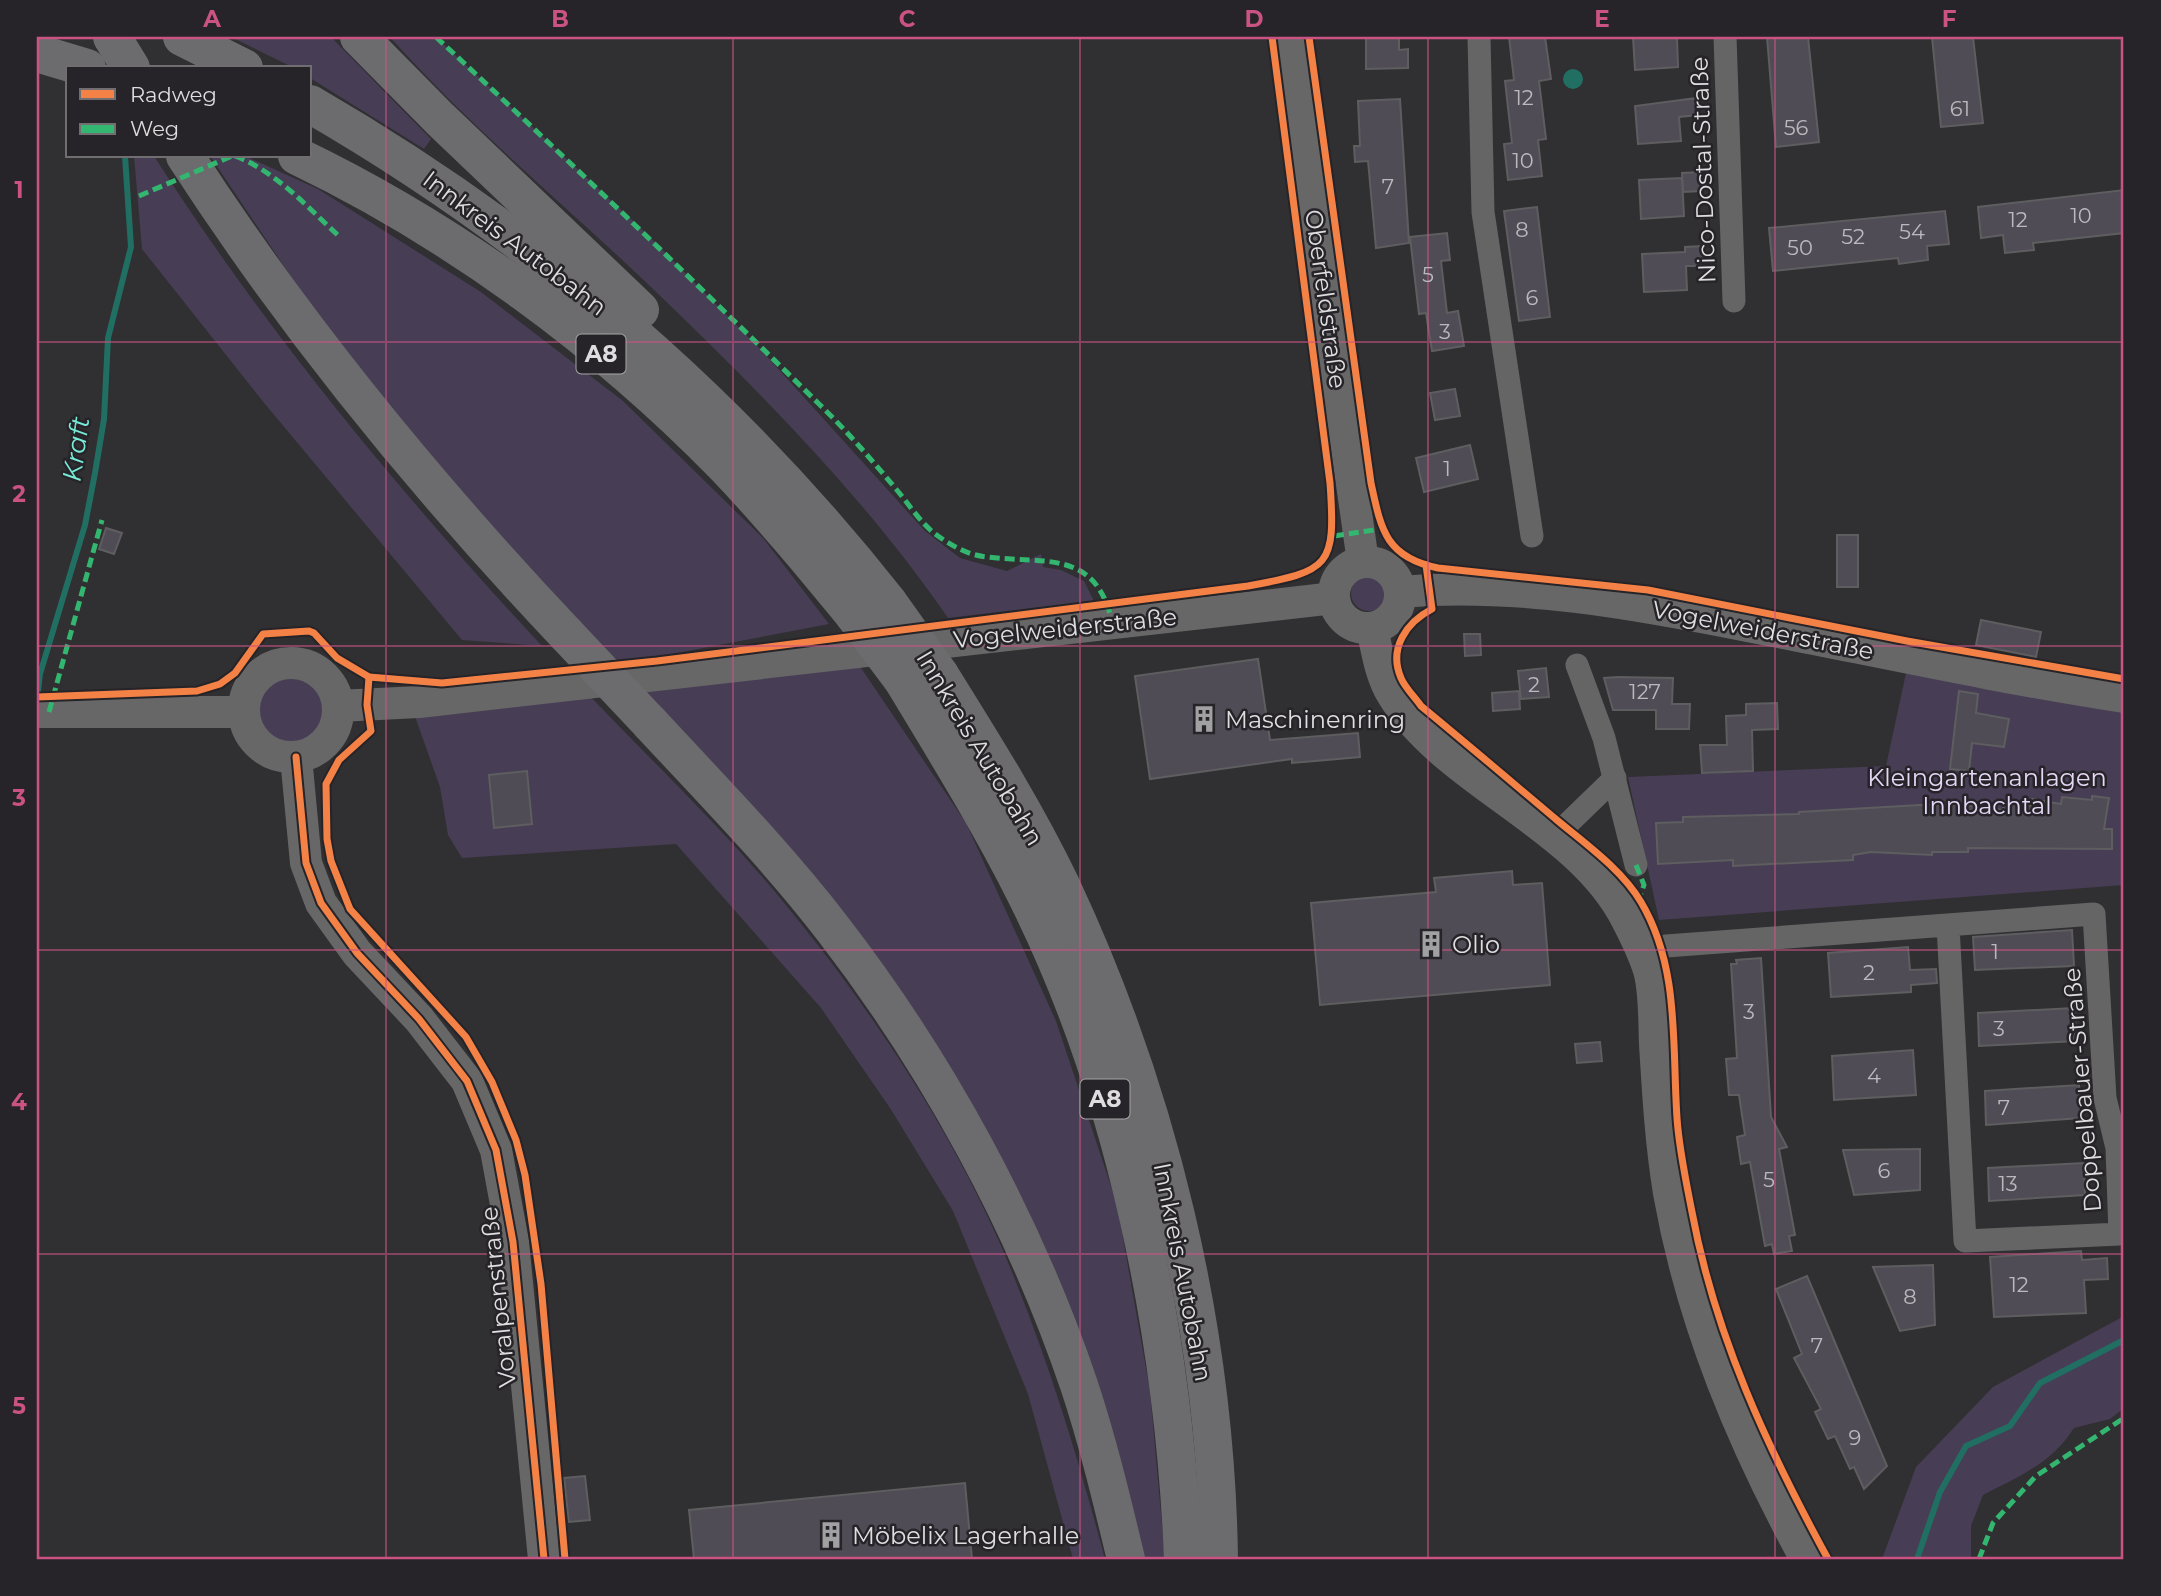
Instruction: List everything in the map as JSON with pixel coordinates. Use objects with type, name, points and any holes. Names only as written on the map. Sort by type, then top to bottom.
[{"type":"highway","points":[[112,37],[130,66]]},
{"type":"highway","points":[[182,37],[240,66]]},
{"type":"highway","points":[[359,37],[440,119],[620,288],[736,428]]},
{"type":"highway","points":[[37,53],[80,66]]},
{"type":"highway","name":"Innkreis Autobahn","points":[[312,105],[406,162],[536,253],[671,366],[736,428],[801,496],[871,608],[902,679],[970,791],[1027,896],[1095,1066],[1139,1220],[1169,1379],[1183,1559]]},
{"type":"highway","points":[[186,158],[279,295],[384,430],[488,552],[755,836],[834,930],[905,1033],[972,1142],[1035,1273],[1079,1385],[1126,1559]]},
{"type":"highway","name":"Innkreis Autobahn","points":[[301,158],[385,203],[463,251],[604,355],[724,466],[788,536],[871,608],[940,675],[1013,792],[1061,886],[1122,1033],[1153,1128],[1189,1282],[1211,1421],[1219,1559]]},
{"type":"main road","name":"Oberfeldstraße","points":[[1289,37],[1363,562]]},
{"type":"main road","points":[[1363,562],[1384,566],[1392,573],[1400,592],[1399,602],[1390,619],[1372,628],[1363,628],[1346,621],[1336,607],[1334,598],[1338,578],[1345,570],[1363,562]]},
{"type":"main road","name":"Vogelweiderstraße","points":[[1400,592],[1516,591],[1622,603],[1997,676],[2124,697]]},
{"type":"main road","name":"Vogelweiderstraße","points":[[338,706],[419,702],[1334,598]]},
{"type":"main road","points":[[1372,628],[1382,672],[1404,711],[1450,755],[1554,837],[1590,871],[1621,908],[1644,954],[1651,978],[1660,1113],[1670,1194],[1704,1335],[1727,1398],[1806,1559]]},
{"type":"main road","points":[[286,663],[315,669],[330,685],[338,706],[331,734],[310,753],[296,757],[267,751],[251,734],[243,712],[245,698],[256,679],[272,666],[286,663]]},
{"type":"main road","points":[[43,712],[243,712]]},
{"type":"main road","name":"Voralpenstraße","points":[[296,757],[306,863],[321,904],[356,953],[419,1019],[461,1072],[496,1150],[513,1242],[544,1559]]},
{"type":"street","points":[[1479,37],[1483,212],[1532,536]]},
{"type":"street","name":"Nico-Dostal-Straße","points":[[1724,37],[1734,301]]},
{"type":"street","points":[[1577,665],[1615,778],[1636,865]]},
{"type":"street","points":[[1554,837],[1615,778]]},
{"type":"street","name":"Doppelbauer-Straße","points":[[1644,954],[1666,946],[1948,926],[1974,920],[2094,914],[2105,1098],[2117,1148],[2120,1234],[1965,1241],[1948,926]]},
{"type":"green space","points":[[231,37],[331,37],[431,139],[424,149],[312,79],[312,66],[290,66]]},
{"type":"green space","points":[[390,37],[436,37],[646,233],[763,352],[925,531],[960,558],[1007,571],[1041,554],[1043,567],[1061,570],[1084,581],[1094,601],[948,618],[881,529],[769,404],[651,287],[452,102]]},
{"type":"green space","points":[[134,158],[155,158],[242,285],[337,409],[437,530],[542,646],[462,640],[265,404],[142,249]]},
{"type":"green space","points":[[211,158],[249,158],[318,189],[481,292],[623,401],[763,538],[829,624],[619,664],[465,500],[335,342]]},
{"type":"green space","points":[[1369,575],[1382,580],[1387,593],[1382,606],[1369,611],[1356,606],[1351,593],[1356,580]]},
{"type":"green space","points":[[859,665],[966,823],[1056,1021],[1117,1204],[1150,1391],[1165,1559],[1139,1559],[1007,1173],[644,690]]},
{"type":"green space","name":"Kleingartenanlagen Innbachtal","points":[[1906,673],[2124,708],[2124,885],[1659,920],[1628,777],[1886,766]]},
{"type":"green space","points":[[292,676],[317,686],[327,711],[317,736],[292,746],[267,736],[257,711],[267,686]]},
{"type":"green space","points":[[586,692],[744,856],[799,921],[865,1009],[926,1102],[979,1199],[1018,1286],[1059,1402],[1105,1559],[1073,1559],[1028,1394],[953,1211],[890,1108],[821,1008],[676,844],[462,858],[448,835],[440,787],[413,711]]},
{"type":"green space","points":[[2124,1316],[2124,1408],[2110,1419],[2074,1428],[2056,1451],[2045,1460],[1983,1495],[1971,1526],[1971,1559],[1882,1559],[1916,1467],[1993,1387]]},
{"type":"shaded area","points":[[1569,69],[1577,69],[1583,79],[1577,89],[1569,89],[1563,83],[1563,75]]},
{"type":"building","points":[[1366,37],[1399,37],[1399,50],[1408,49],[1408,68],[1366,69]]},
{"type":"building","points":[[1509,37],[1545,37],[1551,79],[1539,81],[1546,139],[1538,140],[1542,176],[1508,180],[1504,144],[1512,143],[1505,81],[1514,80]]},
{"type":"building","points":[[1633,37],[1677,37],[1678,67],[1635,70]]},
{"type":"building","points":[[1767,37],[1808,37],[1819,142],[1776,147]]},
{"type":"building","points":[[1932,37],[1973,37],[1983,123],[1941,127]]},
{"type":"building","points":[[1697,98],[1698,115],[1679,117],[1681,141],[1638,144],[1635,106]]},
{"type":"building","points":[[1400,99],[1409,243],[1376,248],[1368,161],[1355,162],[1354,146],[1360,146],[1358,101]]},
{"type":"building","points":[[1700,172],[1702,191],[1683,192],[1682,173]]},
{"type":"building","points":[[1682,178],[1684,216],[1641,219],[1639,180]]},
{"type":"building","points":[[2124,190],[2124,233],[2033,243],[2034,250],[2005,253],[2003,235],[1981,238],[1978,207]]},
{"type":"building","points":[[1537,207],[1550,317],[1519,321],[1504,211]]},
{"type":"building","points":[[1945,211],[1949,244],[1927,246],[1928,260],[1899,264],[1898,258],[1773,271],[1769,228]]},
{"type":"building","points":[[1447,233],[1450,260],[1441,261],[1447,313],[1458,311],[1464,346],[1432,351],[1426,313],[1419,314],[1410,237]]},
{"type":"building","points":[[1702,246],[1704,266],[1686,266],[1687,290],[1644,292],[1642,254],[1685,252],[1685,247]]},
{"type":"building","points":[[1455,389],[1460,416],[1435,420],[1430,393]]},
{"type":"building","points":[[1470,445],[1478,479],[1424,492],[1416,458]]},
{"type":"building","points":[[106,528],[122,533],[114,554],[99,549]]},
{"type":"building","points":[[1837,535],[1858,535],[1858,587],[1837,587]]},
{"type":"building","points":[[1981,620],[2041,632],[2036,657],[1976,645]]},
{"type":"building","points":[[1464,634],[1480,634],[1481,655],[1465,656]]},
{"type":"building","name":"Maschinenring","points":[[1258,659],[1270,740],[1358,733],[1360,757],[1292,763],[1292,759],[1150,779],[1135,676]]},
{"type":"building","points":[[1546,668],[1549,697],[1521,699],[1518,671]]},
{"type":"building","points":[[1604,678],[1673,678],[1672,704],[1690,704],[1689,729],[1656,729],[1656,710],[1613,710]]},
{"type":"building","points":[[1519,691],[1520,709],[1493,711],[1492,693]]},
{"type":"building","points":[[1959,691],[1978,694],[1976,713],[2009,719],[2004,747],[1972,743],[1969,771],[1950,769]]},
{"type":"building","points":[[1777,703],[1778,729],[1752,730],[1753,771],[1702,773],[1700,745],[1727,745],[1726,716],[1746,715],[1746,704]]},
{"type":"building","points":[[527,771],[532,824],[494,828],[489,775]]},
{"type":"building","points":[[2092,796],[2109,798],[2104,829],[2112,829],[2112,849],[1968,848],[1968,852],[1932,852],[1932,855],[1871,852],[1853,855],[1853,860],[1733,866],[1733,860],[1658,864],[1656,823],[1683,822],[1683,817],[1799,814],[1920,805],[1966,805],[2003,810],[2004,801],[2031,805],[2032,799],[2061,804],[2062,797],[2092,800]]},
{"type":"building","name":"Olio","points":[[1512,871],[1513,885],[1542,883],[1550,985],[1320,1005],[1311,903],[1436,892],[1434,878]]},
{"type":"building","points":[[2072,930],[2074,966],[1975,970],[1973,937]]},
{"type":"building","points":[[1908,947],[1910,970],[1936,969],[1937,983],[1911,985],[1911,992],[1831,997],[1828,953]]},
{"type":"building","points":[[1761,958],[1771,1117],[1787,1147],[1779,1149],[1795,1235],[1789,1236],[1792,1251],[1774,1254],[1772,1244],[1765,1246],[1750,1162],[1741,1164],[1737,1137],[1745,1135],[1739,1095],[1729,1095],[1726,1059],[1737,1058],[1731,964],[1737,964],[1736,960]]},
{"type":"building","points":[[2074,1008],[2077,1041],[1979,1046],[1978,1013]]},
{"type":"building","points":[[1600,1042],[1602,1061],[1577,1063],[1575,1044]]},
{"type":"building","points":[[1913,1050],[1916,1095],[1834,1100],[1832,1056]]},
{"type":"building","points":[[2079,1085],[2081,1118],[1986,1125],[1985,1091]]},
{"type":"building","points":[[1920,1149],[1920,1190],[1854,1195],[1843,1150]]},
{"type":"building","points":[[2084,1163],[2085,1195],[1989,1201],[1988,1168]]},
{"type":"building","points":[[2081,1251],[2082,1260],[2107,1258],[2108,1279],[2084,1280],[2086,1313],[1994,1317],[1990,1257]]},
{"type":"building","points":[[1933,1265],[1935,1325],[1900,1331],[1873,1267]]},
{"type":"building","points":[[1807,1276],[1887,1466],[1864,1489],[1854,1467],[1850,1469],[1835,1436],[1828,1439],[1815,1412],[1821,1409],[1794,1358],[1802,1354],[1776,1289]]},
{"type":"building","points":[[585,1476],[590,1520],[569,1522],[564,1478]]},
{"type":"building","name":"Möbelix Lagerhalle","points":[[965,1483],[972,1559],[694,1559],[689,1510]]},
{"type":"waterway","name":"Kraft","points":[[37,700],[40,674],[85,525],[104,419],[108,338],[131,247],[125,158]]},
{"type":"waterway","points":[[1917,1559],[1940,1492],[1966,1446],[2010,1426],[2040,1383],[2124,1340]]},
{"type":"marked path","points":[[436,37],[628,218],[828,413],[934,533],[973,554],[1048,561],[1081,571],[1094,582],[1104,599],[1112,622]]},
{"type":"marked path","points":[[139,196],[227,158]]},
{"type":"marked path","points":[[239,158],[278,181],[341,238]]},
{"type":"marked path","points":[[49,712],[102,520]]},
{"type":"marked path","points":[[1334,536],[1381,529]]},
{"type":"marked path","points":[[1636,865],[1644,885],[1639,899]]},
{"type":"marked path","points":[[1979,1559],[1993,1523],[2036,1476],[2124,1418]]},
{"type":"cycle path","points":[[37,697],[197,691],[220,684],[235,673],[263,634],[309,631],[337,658],[369,677],[442,683],[657,661],[1248,586],[1312,569],[1322,560],[1328,549],[1332,511],[1330,483],[1272,37]]},
{"type":"cycle path","points":[[1309,37],[1371,483],[1378,514],[1388,539],[1407,557],[1438,568],[1648,590],[1907,641],[2124,679]]},
{"type":"cycle path","points":[[1426,565],[1432,609],[1415,621],[1402,637],[1397,656],[1405,685],[1421,706],[1614,869],[1633,890],[1654,927],[1672,1007],[1679,1141],[1702,1258],[1729,1347],[1746,1391],[1785,1476],[1828,1559]]},
{"type":"cycle path","points":[[369,677],[367,705],[371,731],[339,760],[326,784],[327,839],[331,861],[350,909],[466,1037],[492,1082],[516,1140],[525,1175],[541,1284],[565,1559]]},
{"type":"cycle path","points":[[296,757],[306,863],[321,903],[357,953],[419,1019],[467,1081],[496,1150],[513,1242],[544,1559]]},
{"type":"place","name":"Maschinenring","points":[[1204,719]]},
{"type":"place","name":"Olio","points":[[1431,944]]},
{"type":"place","name":"Möbelix Lagerhalle","points":[[831,1535]]}]
